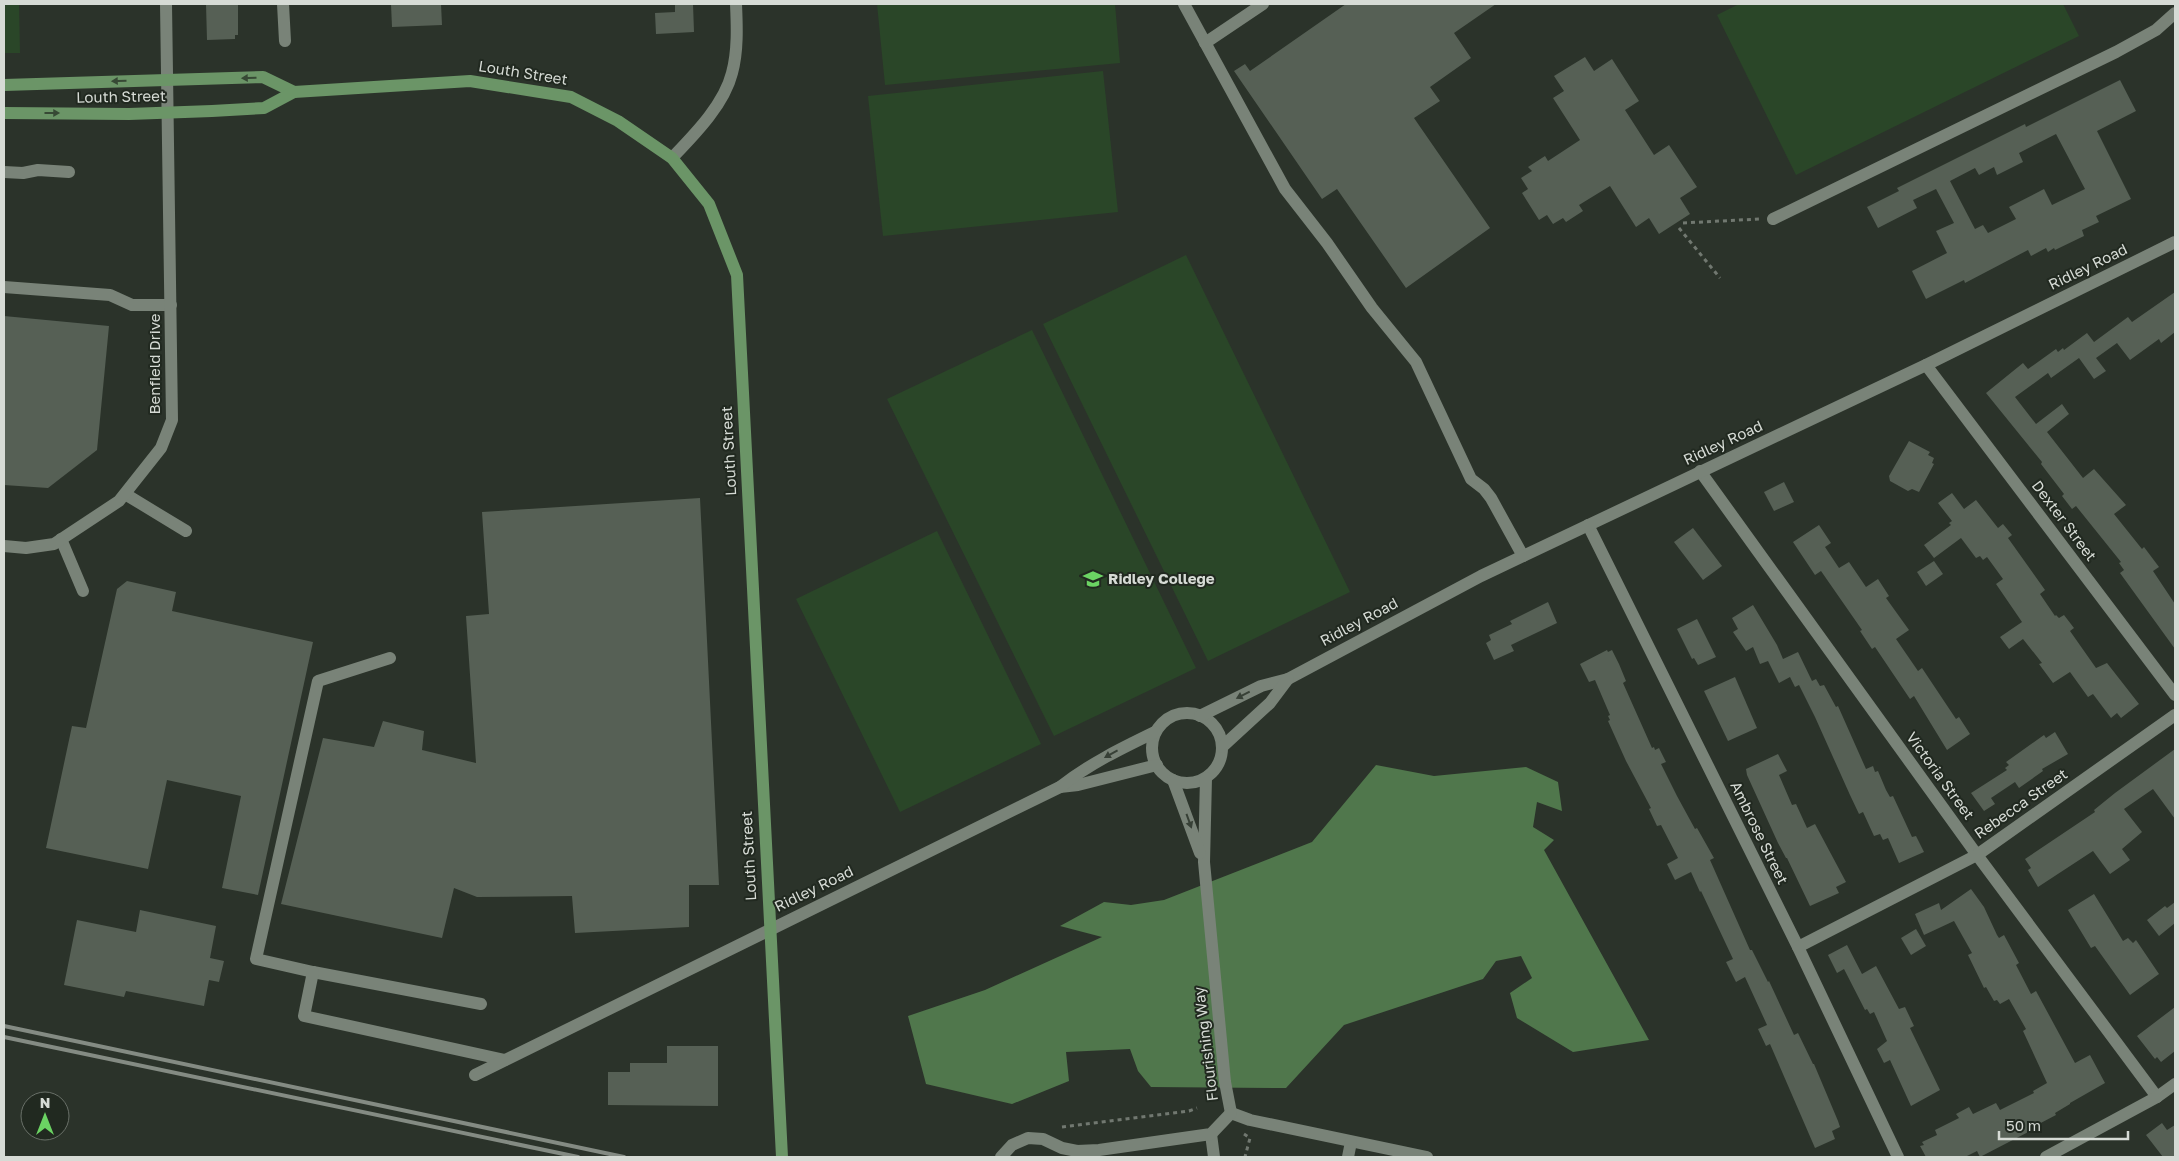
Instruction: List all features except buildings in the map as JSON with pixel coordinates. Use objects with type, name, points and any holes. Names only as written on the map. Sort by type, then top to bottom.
[{"type":"main road","name":"Louth Street","points":[[4,85],[263,77],[294,92]]},
{"type":"main road","name":"Louth Street","points":[[4,113],[168,112],[264,108],[294,92],[470,82],[571,97],[618,121],[672,158],[709,204],[737,276],[782,1157]]},
{"type":"street","name":"Benfield Drive","points":[[4,546],[26,548],[54,544],[119,501],[161,448],[172,420],[166,4]]},
{"type":"street","points":[[283,4],[285,41]]},
{"type":"street","points":[[672,158],[707,120],[732,74],[736,46],[736,4]]},
{"type":"street","points":[[1184,4],[1285,189],[1327,243],[1372,308],[1416,362],[1471,479],[1484,489],[1491,498],[1523,556]]},
{"type":"street","points":[[1205,43],[1263,4]]},
{"type":"street","points":[[1773,219],[2116,52],[2156,30],[2175,13]]},
{"type":"street","points":[[4,172],[23,173],[38,170],[69,172]]},
{"type":"street","name":"Ridley Road","points":[[1200,716],[1261,686],[1288,679],[1481,576],[1926,366],[2175,242]]},
{"type":"street","points":[[4,287],[110,295],[132,305],[171,305]]},
{"type":"street","name":"Dexter Street","points":[[1926,366],[2175,695]]},
{"type":"street","name":"Victoria Street","points":[[1700,471],[1977,855],[2157,1096]]},
{"type":"street","points":[[125,494],[186,531]]},
{"type":"street","name":"Ambrose Street","points":[[1588,525],[1798,947],[1898,1157]]},
{"type":"street","points":[[60,539],[83,591]]},
{"type":"street","points":[[390,658],[318,681],[256,959],[313,972],[481,1004]]},
{"type":"street","name":"Ridley Road","points":[[1222,747],[1270,703],[1288,679]]},
{"type":"street","points":[[1192,714],[1200,716],[1213,725],[1220,736],[1222,747],[1220,759],[1214,770],[1206,778],[1189,783],[1172,780],[1156,766],[1152,755],[1155,732],[1161,724],[1175,716],[1192,714]]},
{"type":"street","name":"Rebecca Street","points":[[1798,947],[1977,855],[2175,715]]},
{"type":"street","name":"Ridley Road","points":[[475,1075],[1060,787],[1074,776],[1112,753],[1155,732]]},
{"type":"street","name":"Ridley Road","points":[[1060,787],[1078,785],[1156,766]]},
{"type":"street","name":"Flourishing Way","points":[[1206,778],[1204,862],[1225,1082],[1231,1113],[1250,1120],[1426,1157]]},
{"type":"street","name":"Flourishing Way","points":[[1172,780],[1204,862]]},
{"type":"street","points":[[313,972],[304,1016],[505,1060]]},
{"type":"street","points":[[2046,1157],[2157,1096],[2175,1084]]},
{"type":"street","points":[[1001,1157],[1012,1145],[1028,1138],[1043,1139],[1062,1148],[1084,1150],[1211,1134],[1231,1113]]},
{"type":"street","points":[[1211,1134],[1214,1157]]},
{"type":"street","points":[[1348,1157],[1351,1142]]},
{"type":"path","points":[[1683,223],[1759,219]]},
{"type":"path","points":[[1679,228],[1720,278]]},
{"type":"path","points":[[1062,1127],[1196,1108]]},
{"type":"path","points":[[1238,1131],[1250,1138],[1246,1157]]},
{"type":"green space","points":[[4,4],[19,4],[20,53],[4,53]]},
{"type":"green space","points":[[877,4],[1115,4],[1120,63],[885,85]]},
{"type":"green space","points":[[1739,4],[2063,4],[2079,36],[1796,175],[1717,15]]},
{"type":"green space","points":[[1103,71],[1118,212],[883,236],[868,96]]},
{"type":"green space","points":[[1186,255],[1350,592],[1208,661],[1043,324]]},
{"type":"green space","points":[[1032,330],[1196,668],[1054,736],[887,399]]},
{"type":"green space","points":[[937,531],[1041,744],[900,812],[796,599]]},
{"type":"green space","points":[[1376,765],[1434,776],[1526,767],[1558,782],[1562,811],[1537,802],[1533,827],[1554,840],[1544,850],[1649,1040],[1573,1052],[1517,1018],[1510,993],[1532,978],[1521,956],[1496,961],[1483,979],[1344,1025],[1286,1088],[1151,1087],[1138,1071],[1130,1049],[1066,1052],[1069,1081],[1012,1104],[926,1084],[908,1016],[985,990],[1102,937],[1060,926],[1104,902],[1131,905],[1164,900],[1312,842]]},
{"type":"railway","points":[[4,1026],[624,1157]]},
{"type":"railway","points":[[4,1037],[578,1157]]},
{"type":"place","name":"Ridley College","points":[[1093,579]]}]
